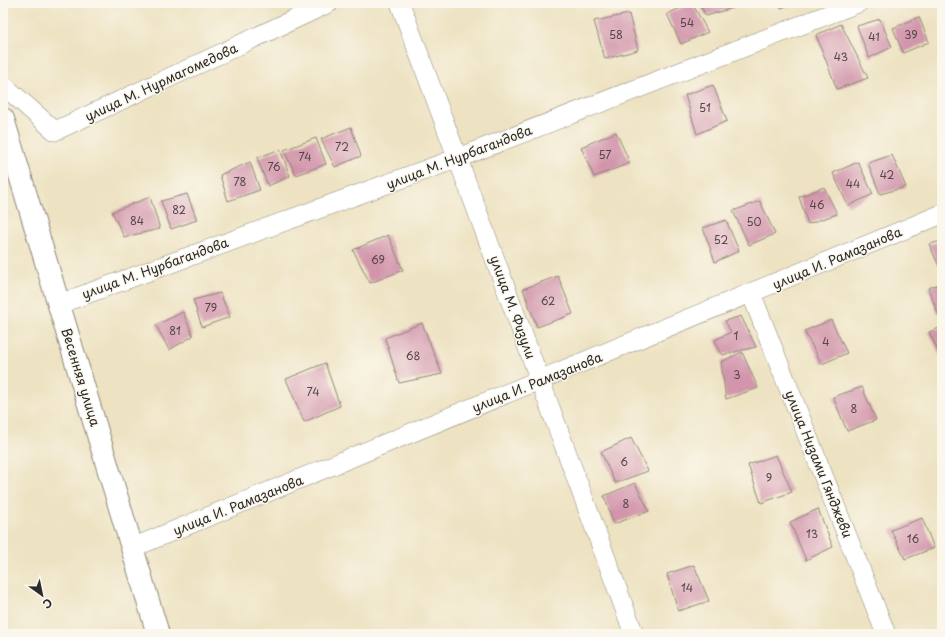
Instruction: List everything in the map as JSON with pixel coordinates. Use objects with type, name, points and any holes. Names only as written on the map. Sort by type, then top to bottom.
[{"type":"street","name":"улица М. Нурмагомедова","points":[[3,85],[55,131],[329,3]]},
{"type":"street","name":"улица М. Физули","points":[[400,3],[634,634]]},
{"type":"street","name":"улица М. Нурбагандова","points":[[59,304],[458,158],[858,3]]},
{"type":"street","name":"Весенняя улица","points":[[3,119],[158,634]]},
{"type":"street","name":"улица И. Рамазанова","points":[[132,548],[942,214]]},
{"type":"street","name":"улица Низами Гянджеви","points":[[752,293],[886,634]]},
{"type":"building","points":[[692,3],[708,32],[681,44],[667,14]]},
{"type":"building","points":[[699,3],[735,3],[736,7],[706,16]]},
{"type":"building","points":[[780,3],[796,3],[781,8]]},
{"type":"building","points":[[629,14],[638,50],[605,59],[594,21]]},
{"type":"building","points":[[919,17],[929,42],[903,53],[893,28]]},
{"type":"building","points":[[880,19],[892,47],[869,58],[857,26]]},
{"type":"building","points":[[841,24],[868,78],[837,89],[816,35]]},
{"type":"building","points":[[713,85],[727,121],[697,134],[685,95]]},
{"type":"building","points":[[351,127],[361,156],[335,167],[321,139]]},
{"type":"building","points":[[616,132],[630,163],[594,177],[581,147]]},
{"type":"building","points":[[316,138],[326,164],[296,175],[284,150]]},
{"type":"building","points":[[280,149],[290,176],[268,186],[257,158]]},
{"type":"building","points":[[892,155],[906,187],[880,194],[868,163]]},
{"type":"building","points":[[250,162],[260,190],[228,201],[220,175]]},
{"type":"building","points":[[858,162],[873,194],[848,206],[833,173]]},
{"type":"building","points":[[824,187],[837,214],[808,224],[799,197]]},
{"type":"building","points":[[187,194],[197,220],[171,229],[161,201]]},
{"type":"building","points":[[150,197],[160,229],[124,237],[112,212]]},
{"type":"building","points":[[760,201],[775,234],[749,245],[733,211]]},
{"type":"building","points":[[726,220],[739,251],[715,262],[703,228]]},
{"type":"building","points":[[388,235],[403,270],[370,283],[353,250]]},
{"type":"building","points":[[942,241],[942,273],[929,244]]},
{"type":"building","points":[[558,276],[573,314],[537,327],[523,289]]},
{"type":"building","points":[[942,283],[942,312],[938,314],[928,288]]},
{"type":"building","points":[[220,293],[230,317],[202,327],[193,300]]},
{"type":"building","points":[[183,312],[193,336],[169,350],[156,325]]},
{"type":"building","points":[[741,316],[756,347],[722,355],[715,340],[731,332],[725,321]]},
{"type":"building","points":[[831,320],[847,353],[822,364],[804,331]]},
{"type":"building","points":[[422,323],[442,374],[399,383],[385,338]]},
{"type":"building","points":[[942,327],[942,356],[941,357],[929,332]]},
{"type":"building","points":[[742,352],[758,388],[726,399],[721,362]]},
{"type":"building","points":[[325,363],[340,406],[304,422],[286,379]]},
{"type":"building","points":[[862,387],[876,420],[847,431],[833,397]]},
{"type":"building","points":[[631,438],[648,471],[615,483],[601,452]]},
{"type":"building","points":[[776,455],[792,492],[761,503],[748,465]]},
{"type":"building","points":[[635,483],[649,511],[614,524],[604,496]]},
{"type":"building","points":[[818,509],[833,547],[806,560],[790,522]]},
{"type":"building","points":[[922,518],[934,548],[905,559],[891,530]]},
{"type":"building","points":[[694,565],[709,601],[678,611],[667,574]]}]
